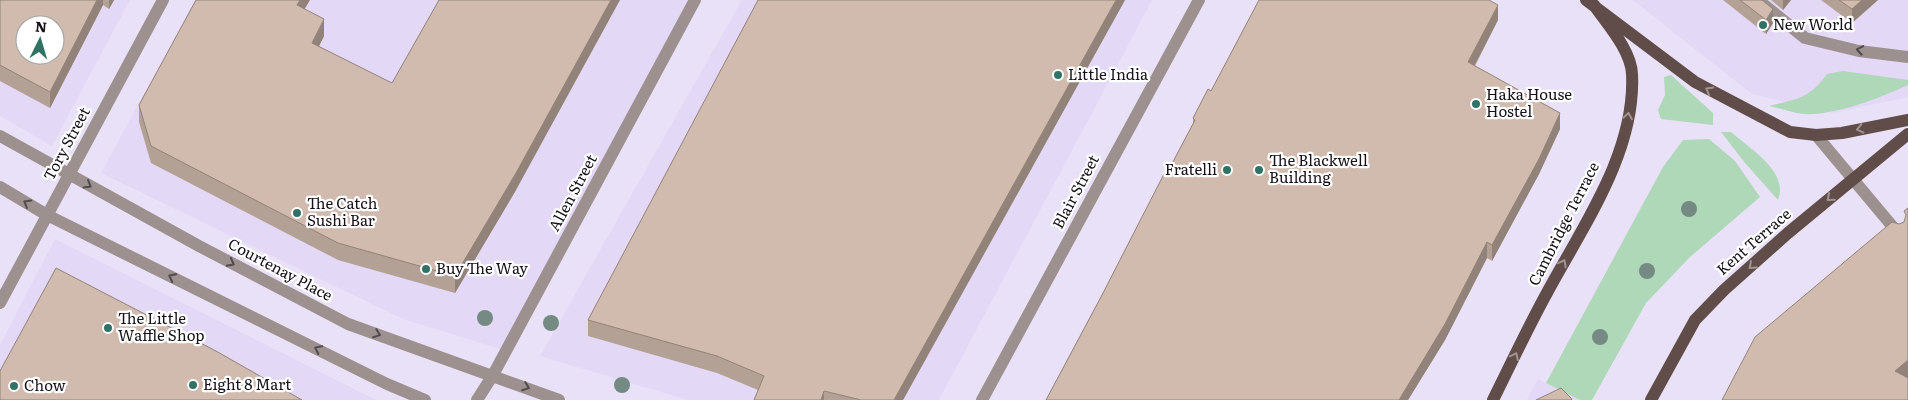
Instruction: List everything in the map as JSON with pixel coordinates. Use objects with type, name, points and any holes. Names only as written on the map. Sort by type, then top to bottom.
[{"type":"main road","points":[[1590,3],[1704,86],[1790,132],[1816,135],[1842,133],[1908,120]]},
{"type":"main road","name":"Cambridge Terrace","points":[[1493,400],[1539,306],[1606,183],[1625,133],[1632,73],[1621,42],[1590,3]]},
{"type":"main road","name":"Kent Terrace","points":[[1652,400],[1694,320],[1724,290],[1781,240],[1908,134]]},
{"type":"street","name":"Tory Street","points":[[0,303],[163,0]]},
{"type":"street","name":"Allen Street","points":[[477,400],[494,375],[695,0]]},
{"type":"street","name":"Blair Street","points":[[982,400],[1199,0]]},
{"type":"street","points":[[1758,0],[1805,38],[1859,51],[1908,57]]},
{"type":"street","points":[[1816,135],[1898,233]]},
{"type":"street","name":"Courtenay Place","points":[[0,136],[199,246],[348,324],[559,400]]},
{"type":"street","points":[[0,187],[47,215],[387,384],[425,400]]},
{"type":"shaded area","points":[[0,0],[130,0],[52,146],[0,116]]},
{"type":"shaded area","points":[[195,0],[689,0],[504,350],[403,319],[101,173]]},
{"type":"shaded area","points":[[742,0],[1152,0],[939,400],[688,400],[540,356]]},
{"type":"shaded area","points":[[1633,0],[1908,0],[1908,97],[1832,113],[1752,94]]},
{"type":"shaded area","points":[[55,239],[376,400],[0,400],[0,345]]},
{"type":"shaded area","points":[[1538,379],[1580,400],[1527,400]]},
{"type":"green space","points":[[1843,71],[1908,80],[1908,85],[1871,100],[1829,112],[1803,114],[1769,106],[1802,97],[1814,89],[1827,74]]},
{"type":"green space","points":[[1671,75],[1713,113],[1713,125],[1661,119],[1658,110],[1665,95],[1664,77]]},
{"type":"green space","points":[[1721,132],[1731,132],[1757,153],[1773,170],[1780,189],[1778,200],[1745,163]]},
{"type":"green space","points":[[1709,139],[1735,161],[1760,197],[1690,257],[1646,303],[1592,400],[1580,400],[1546,383],[1663,167],[1683,140]]},
{"type":"building","points":[[0,0],[97,0],[65,63],[65,15],[15,15],[15,65],[64,65],[50,92],[0,65]]},
{"type":"building","points":[[196,0],[300,0],[297,5],[324,19],[312,43],[392,83],[439,0],[611,0],[516,173],[455,276],[338,243],[151,146],[139,105]]},
{"type":"building","points":[[758,0],[1116,0],[894,400],[861,400],[824,391],[821,400],[754,400],[764,376],[717,356],[588,320]]},
{"type":"building","points":[[1259,0],[1489,0],[1498,5],[1468,62],[1560,113],[1539,159],[1492,245],[1487,242],[1445,324],[1399,400],[1046,400],[1164,174],[1166,175],[1195,120],[1193,118],[1208,89],[1211,91]]},
{"type":"building","points":[[1740,0],[1762,0],[1773,9],[1766,20]]},
{"type":"building","points":[[1839,0],[1862,0],[1852,9]]},
{"type":"building","points":[[1908,208],[1908,360],[1895,371],[1908,378],[1908,400],[1722,400],[1755,337],[1892,222],[1899,224],[1904,222],[1906,215],[1904,211]]},
{"type":"building","points":[[56,268],[216,351],[302,400],[0,400],[0,371]]},
{"type":"building","points":[[1561,388],[1572,400],[1536,400]]},
{"type":"place","name":"New World","points":[[1763,25]]},
{"type":"place","name":"Little India","points":[[1058,75]]},
{"type":"place","name":"Haka House Hostel","points":[[1476,104]]},
{"type":"place","name":"Fratelli","points":[[1227,170]]},
{"type":"place","name":"The Blackwell Building","points":[[1259,170]]},
{"type":"place","name":"The Catch Sushi Bar","points":[[297,213]]},
{"type":"place","name":"Buy The Way","points":[[426,269]]},
{"type":"place","name":"The Little Waffle Shop","points":[[108,328]]},
{"type":"place","name":"Eight 8 Mart","points":[[193,385]]},
{"type":"place","name":"Chow","points":[[14,386]]}]
